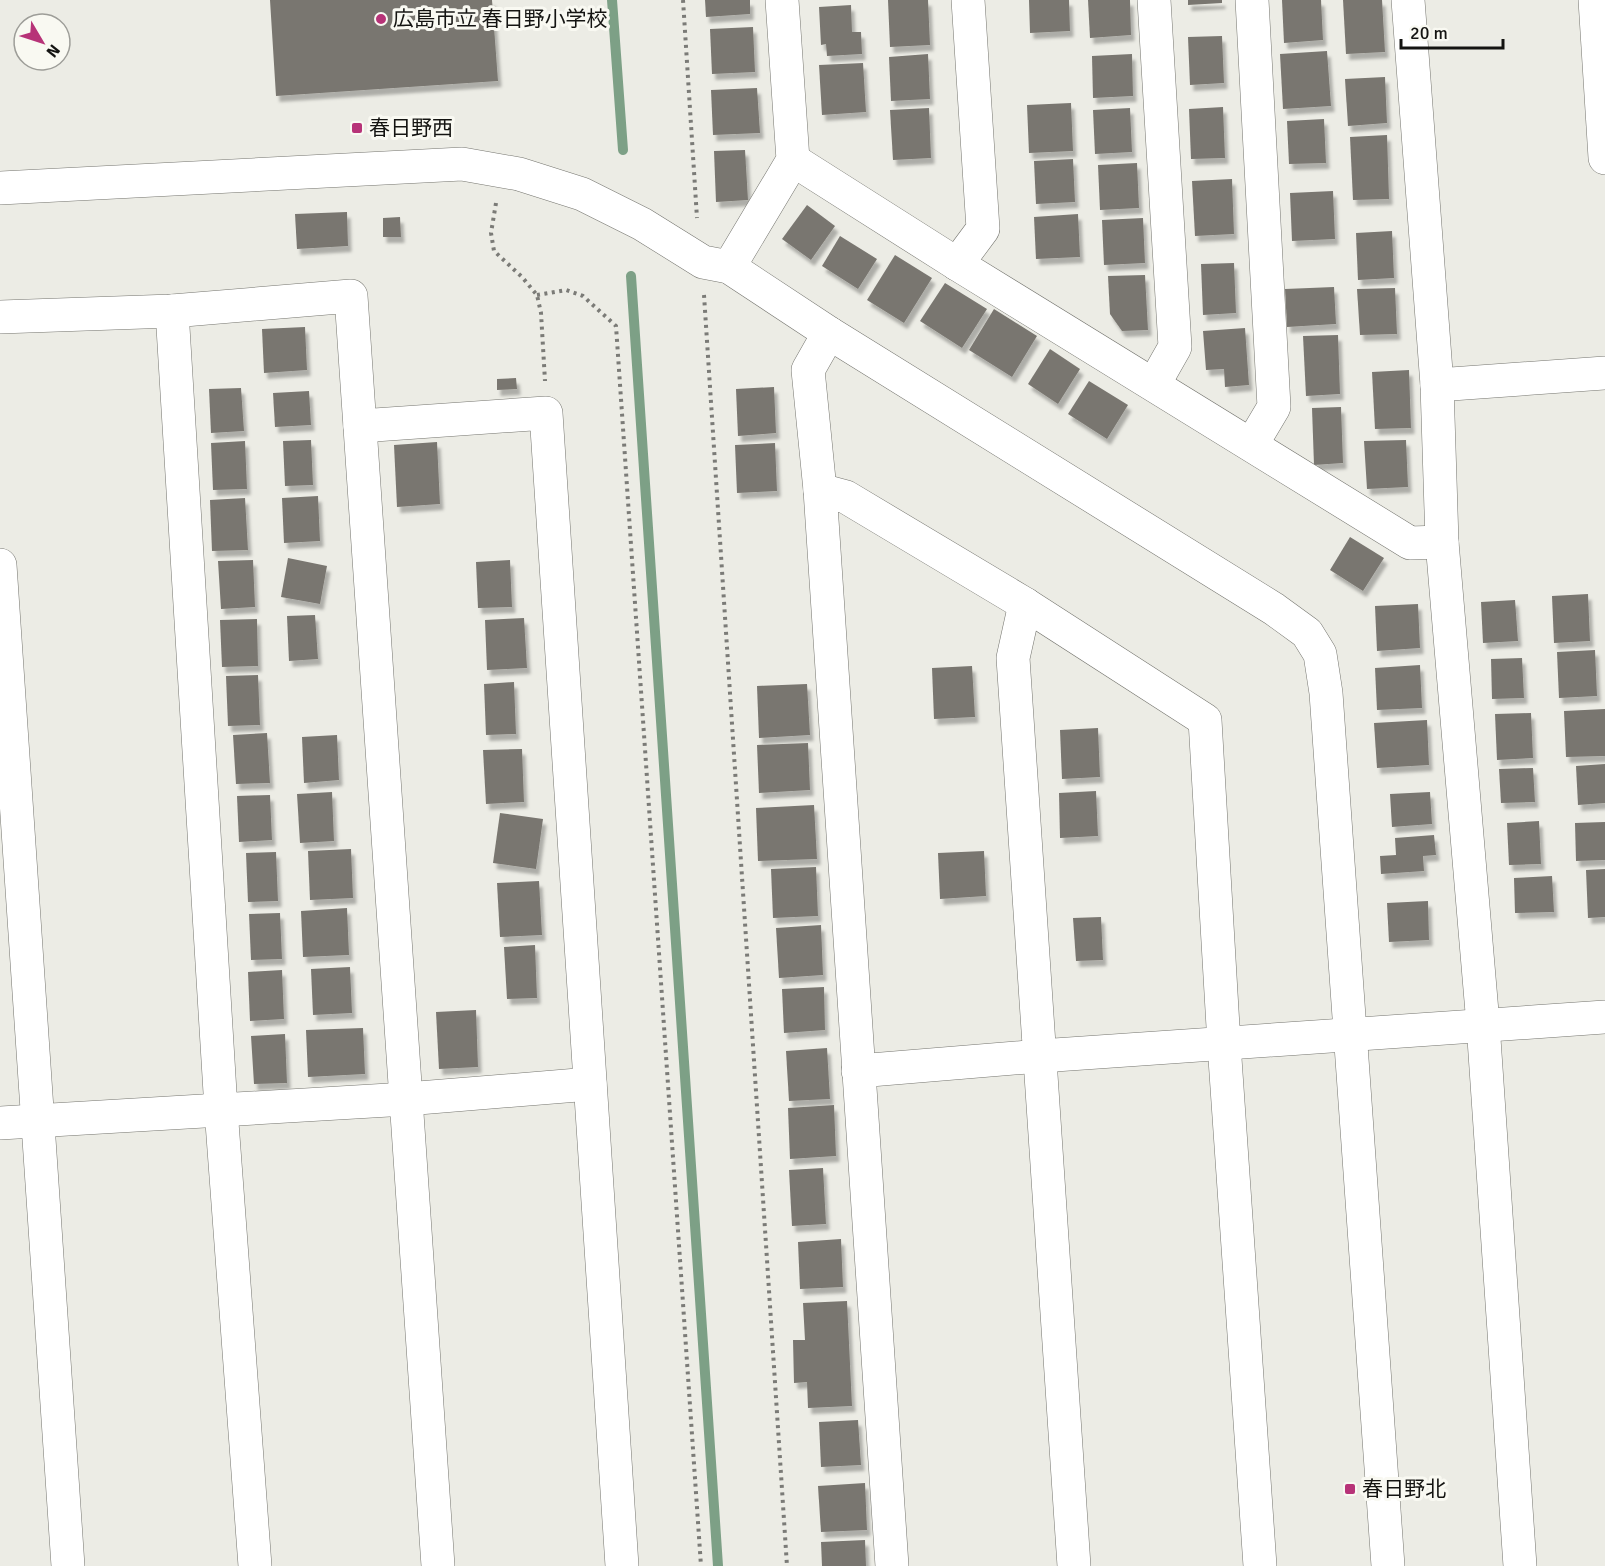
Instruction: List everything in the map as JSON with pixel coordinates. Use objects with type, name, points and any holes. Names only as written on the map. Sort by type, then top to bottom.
[{"type":"street","points":[[729,267],[793,160],[782,0]]},
{"type":"street","points":[[957,264],[983,229],[968,0]]},
{"type":"street","points":[[1154,384],[1175,347],[1155,0]]},
{"type":"street","points":[[1252,0],[1274,406],[1252,444]]},
{"type":"street","points":[[1408,0],[1437,385],[1442,542],[1483,1024],[1520,1566]]},
{"type":"street","points":[[1595,0],[1605,158]]},
{"type":"street","points":[[793,160],[957,264],[1410,543],[1442,542]]},
{"type":"street","points":[[0,188],[462,164],[519,174],[582,194],[642,225],[703,262],[729,267],[829,333],[1274,609],[1307,633],[1320,654],[1326,693],[1388,1566]]},
{"type":"street","points":[[0,317],[172,311],[351,296],[438,1566]]},
{"type":"street","points":[[172,311],[221,1109],[255,1566]]},
{"type":"street","points":[[829,333],[808,370],[820,490],[892,1566]]},
{"type":"street","points":[[1437,385],[1605,374]]},
{"type":"street","points":[[360,426],[546,413],[622,1566]]},
{"type":"street","points":[[820,490],[846,496],[1025,604],[1205,720],[1224,1044],[1260,1566]]},
{"type":"street","points":[[0,565],[68,1566]]},
{"type":"street","points":[[1025,604],[1013,658],[1074,1566]]},
{"type":"street","points":[[858,1071],[1040,1056],[1605,1017]]},
{"type":"street","points":[[0,1124],[406,1099],[590,1084]]},
{"type":"path","points":[[683,0],[697,221]]},
{"type":"path","points":[[497,192],[491,233],[494,251],[522,276],[537,295],[541,313],[545,382]]},
{"type":"path","points":[[537,295],[566,290],[583,296],[616,326],[701,1566]]},
{"type":"path","points":[[704,294],[787,1566]]},
{"type":"building","points":[[270,0],[492,0],[498,81],[276,96]]},
{"type":"building","points":[[705,0],[750,0],[750,14],[706,17]]},
{"type":"building","points":[[888,0],[928,0],[930,45],[890,47]]},
{"type":"building","points":[[1029,0],[1069,0],[1070,31],[1030,33]]},
{"type":"building","points":[[1088,0],[1130,0],[1131,35],[1090,38]]},
{"type":"building","points":[[1188,0],[1222,0],[1222,3],[1188,5]]},
{"type":"building","points":[[1282,0],[1321,0],[1323,40],[1284,43]]},
{"type":"building","points":[[1343,0],[1382,0],[1385,52],[1346,54]]},
{"type":"building","points":[[851,5],[852,32],[861,32],[862,54],[827,56],[826,44],[821,45],[819,7]]},
{"type":"building","points":[[753,27],[755,72],[712,74],[710,29]]},
{"type":"building","points":[[1222,36],[1224,83],[1190,85],[1188,37]]},
{"type":"building","points":[[1327,51],[1331,106],[1283,109],[1280,54]]},
{"type":"building","points":[[928,54],[930,99],[891,101],[889,57]]},
{"type":"building","points":[[1132,54],[1133,96],[1093,98],[1092,56]]},
{"type":"building","points":[[863,63],[866,112],[822,115],[819,65]]},
{"type":"building","points":[[1385,77],[1387,123],[1348,126],[1345,79]]},
{"type":"building","points":[[757,88],[760,133],[713,135],[711,90]]},
{"type":"building","points":[[1071,103],[1073,151],[1029,153],[1027,105]]},
{"type":"building","points":[[1223,107],[1225,158],[1191,159],[1189,109]]},
{"type":"building","points":[[929,108],[931,158],[893,160],[890,110]]},
{"type":"building","points":[[1130,108],[1132,152],[1095,154],[1093,110]]},
{"type":"building","points":[[1324,119],[1326,163],[1289,164],[1287,121]]},
{"type":"building","points":[[1387,135],[1389,199],[1353,200],[1350,137]]},
{"type":"building","points":[[745,150],[748,200],[716,202],[714,151]]},
{"type":"building","points":[[1073,159],[1075,202],[1036,204],[1034,161]]},
{"type":"building","points":[[1137,163],[1139,208],[1100,210],[1098,165]]},
{"type":"building","points":[[1232,179],[1234,234],[1195,236],[1192,181]]},
{"type":"building","points":[[1333,191],[1335,239],[1292,241],[1290,193]]},
{"type":"building","points":[[807,205],[835,226],[811,260],[782,239]]},
{"type":"building","points":[[347,212],[348,246],[297,249],[295,214]]},
{"type":"building","points":[[1078,214],[1080,257],[1036,259],[1034,217]]},
{"type":"building","points":[[400,217],[401,237],[383,237],[383,218]]},
{"type":"building","points":[[1143,218],[1145,263],[1104,265],[1102,220]]},
{"type":"building","points":[[1392,231],[1394,278],[1358,280],[1356,233]]},
{"type":"building","points":[[840,236],[877,259],[858,289],[822,266]]},
{"type":"building","points":[[895,255],[932,278],[904,323],[867,300]]},
{"type":"building","points":[[1234,263],[1236,313],[1203,315],[1201,264]]},
{"type":"building","points":[[1145,275],[1148,330],[1122,331],[1110,314],[1108,276]]},
{"type":"building","points":[[945,283],[987,309],[962,348],[920,321]]},
{"type":"building","points":[[1334,287],[1336,324],[1287,327],[1285,289]]},
{"type":"building","points":[[1395,288],[1397,334],[1360,335],[1357,289]]},
{"type":"building","points":[[994,309],[1037,336],[1012,377],[969,350]]},
{"type":"building","points":[[305,327],[307,370],[264,373],[262,329]]},
{"type":"building","points":[[1245,328],[1249,385],[1225,387],[1224,369],[1206,370],[1203,331]]},
{"type":"building","points":[[1338,335],[1340,394],[1306,396],[1303,336]]},
{"type":"building","points":[[1050,349],[1080,369],[1058,404],[1028,384]]},
{"type":"building","points":[[1409,370],[1411,428],[1375,429],[1372,372]]},
{"type":"building","points":[[516,378],[517,389],[497,390],[497,379]]},
{"type":"building","points":[[1089,381],[1128,405],[1107,439],[1068,414]]},
{"type":"building","points":[[774,387],[776,433],[738,436],[736,389]]},
{"type":"building","points":[[241,388],[244,431],[211,433],[209,389]]},
{"type":"building","points":[[309,391],[311,425],[275,427],[273,393]]},
{"type":"building","points":[[1341,407],[1343,463],[1314,465],[1312,408]]},
{"type":"building","points":[[311,440],[313,485],[285,486],[283,441]]},
{"type":"building","points":[[1406,440],[1408,487],[1367,489],[1364,441]]},
{"type":"building","points":[[245,441],[247,489],[213,490],[211,443]]},
{"type":"building","points":[[437,442],[440,504],[397,507],[394,445]]},
{"type":"building","points":[[775,443],[777,491],[737,493],[735,445]]},
{"type":"building","points":[[318,496],[320,541],[284,543],[282,498]]},
{"type":"building","points":[[245,498],[248,550],[212,551],[210,500]]},
{"type":"building","points":[[1350,537],[1384,558],[1363,591],[1330,570]]},
{"type":"building","points":[[288,558],[327,566],[320,604],[281,597]]},
{"type":"building","points":[[253,560],[255,607],[221,609],[218,561]]},
{"type":"building","points":[[510,560],[512,607],[478,608],[476,562]]},
{"type":"building","points":[[1588,594],[1590,641],[1554,643],[1552,596]]},
{"type":"building","points":[[1515,600],[1518,641],[1483,643],[1481,602]]},
{"type":"building","points":[[1418,604],[1420,648],[1377,651],[1375,606]]},
{"type":"building","points":[[315,615],[318,659],[289,661],[287,616]]},
{"type":"building","points":[[524,618],[527,668],[487,670],[485,620]]},
{"type":"building","points":[[257,619],[258,666],[222,667],[220,620]]},
{"type":"building","points":[[1595,650],[1597,696],[1559,698],[1557,652]]},
{"type":"building","points":[[1522,658],[1524,698],[1492,699],[1491,659]]},
{"type":"building","points":[[1420,665],[1422,708],[1377,710],[1375,668]]},
{"type":"building","points":[[972,666],[975,717],[934,719],[932,668]]},
{"type":"building","points":[[258,675],[260,725],[228,726],[226,676]]},
{"type":"building","points":[[514,682],[516,734],[486,735],[484,684]]},
{"type":"building","points":[[807,684],[810,735],[759,738],[757,686]]},
{"type":"building","points":[[1605,709],[1605,756],[1566,757],[1564,711]]},
{"type":"building","points":[[1531,713],[1533,758],[1497,760],[1495,714]]},
{"type":"building","points":[[1427,720],[1429,765],[1377,768],[1374,723]]},
{"type":"building","points":[[1098,728],[1100,777],[1062,779],[1060,730]]},
{"type":"building","points":[[267,733],[270,783],[236,784],[233,735]]},
{"type":"building","points":[[337,735],[339,780],[304,783],[302,737]]},
{"type":"building","points":[[808,743],[810,790],[759,793],[757,745]]},
{"type":"building","points":[[522,749],[524,802],[486,804],[483,750]]},
{"type":"building","points":[[1605,764],[1605,803],[1578,805],[1576,766]]},
{"type":"building","points":[[1533,768],[1535,802],[1501,803],[1499,769]]},
{"type":"building","points":[[1096,791],[1098,836],[1060,838],[1059,793]]},
{"type":"building","points":[[332,792],[334,841],[300,843],[297,794]]},
{"type":"building","points":[[1430,792],[1432,824],[1392,827],[1390,794]]},
{"type":"building","points":[[270,795],[272,840],[239,842],[237,796]]},
{"type":"building","points":[[814,805],[817,859],[758,861],[756,808]]},
{"type":"building","points":[[500,813],[543,819],[536,869],[493,863]]},
{"type":"building","points":[[1539,821],[1541,864],[1509,865],[1507,823]]},
{"type":"building","points":[[1605,822],[1605,860],[1576,861],[1575,823]]},
{"type":"building","points":[[1434,835],[1436,855],[1423,856],[1424,871],[1381,874],[1380,856],[1396,855],[1395,838]]},
{"type":"building","points":[[351,849],[353,898],[310,900],[308,851]]},
{"type":"building","points":[[984,851],[986,896],[940,899],[938,853]]},
{"type":"building","points":[[276,852],[278,901],[248,902],[246,853]]},
{"type":"building","points":[[816,867],[818,916],[773,918],[771,869]]},
{"type":"building","points":[[1605,869],[1605,917],[1588,918],[1586,870]]},
{"type":"building","points":[[1552,876],[1554,912],[1515,913],[1514,878]]},
{"type":"building","points":[[539,881],[542,935],[500,937],[497,883]]},
{"type":"building","points":[[1428,901],[1429,940],[1389,942],[1387,903]]},
{"type":"building","points":[[347,908],[349,955],[303,957],[301,911]]},
{"type":"building","points":[[280,913],[282,959],[251,960],[249,914]]},
{"type":"building","points":[[1101,917],[1103,960],[1076,961],[1073,918]]},
{"type":"building","points":[[821,925],[823,975],[779,978],[776,928]]},
{"type":"building","points":[[535,945],[537,998],[507,999],[504,947]]},
{"type":"building","points":[[350,967],[352,1013],[313,1015],[311,969]]},
{"type":"building","points":[[282,970],[284,1019],[250,1021],[248,972]]},
{"type":"building","points":[[824,987],[825,1030],[784,1033],[782,989]]},
{"type":"building","points":[[476,1010],[478,1067],[439,1069],[436,1012]]},
{"type":"building","points":[[363,1028],[365,1074],[308,1077],[306,1030]]},
{"type":"building","points":[[285,1034],[287,1083],[254,1084],[251,1036]]},
{"type":"building","points":[[827,1048],[830,1099],[789,1101],[786,1051]]},
{"type":"building","points":[[834,1105],[836,1156],[790,1159],[788,1108]]},
{"type":"building","points":[[823,1168],[826,1224],[792,1226],[789,1170]]},
{"type":"building","points":[[841,1239],[843,1287],[800,1289],[798,1242]]},
{"type":"building","points":[[847,1301],[852,1406],[808,1408],[807,1382],[794,1383],[793,1340],[805,1340],[803,1303]]},
{"type":"building","points":[[858,1420],[861,1465],[821,1467],[819,1422]]},
{"type":"building","points":[[865,1483],[867,1530],[821,1532],[818,1486]]},
{"type":"building","points":[[865,1540],[866,1566],[822,1566],[821,1542]]},
{"type":"waterway","points":[[612,0],[623,150]]},
{"type":"waterway","points":[[631,276],[718,1566]]},
{"type":"place","name":"広島市立 春日野小学校","points":[[381,19]]},
{"type":"place","name":"春日野西","points":[[357,128]]},
{"type":"place","name":"春日野北","points":[[1350,1489]]}]
